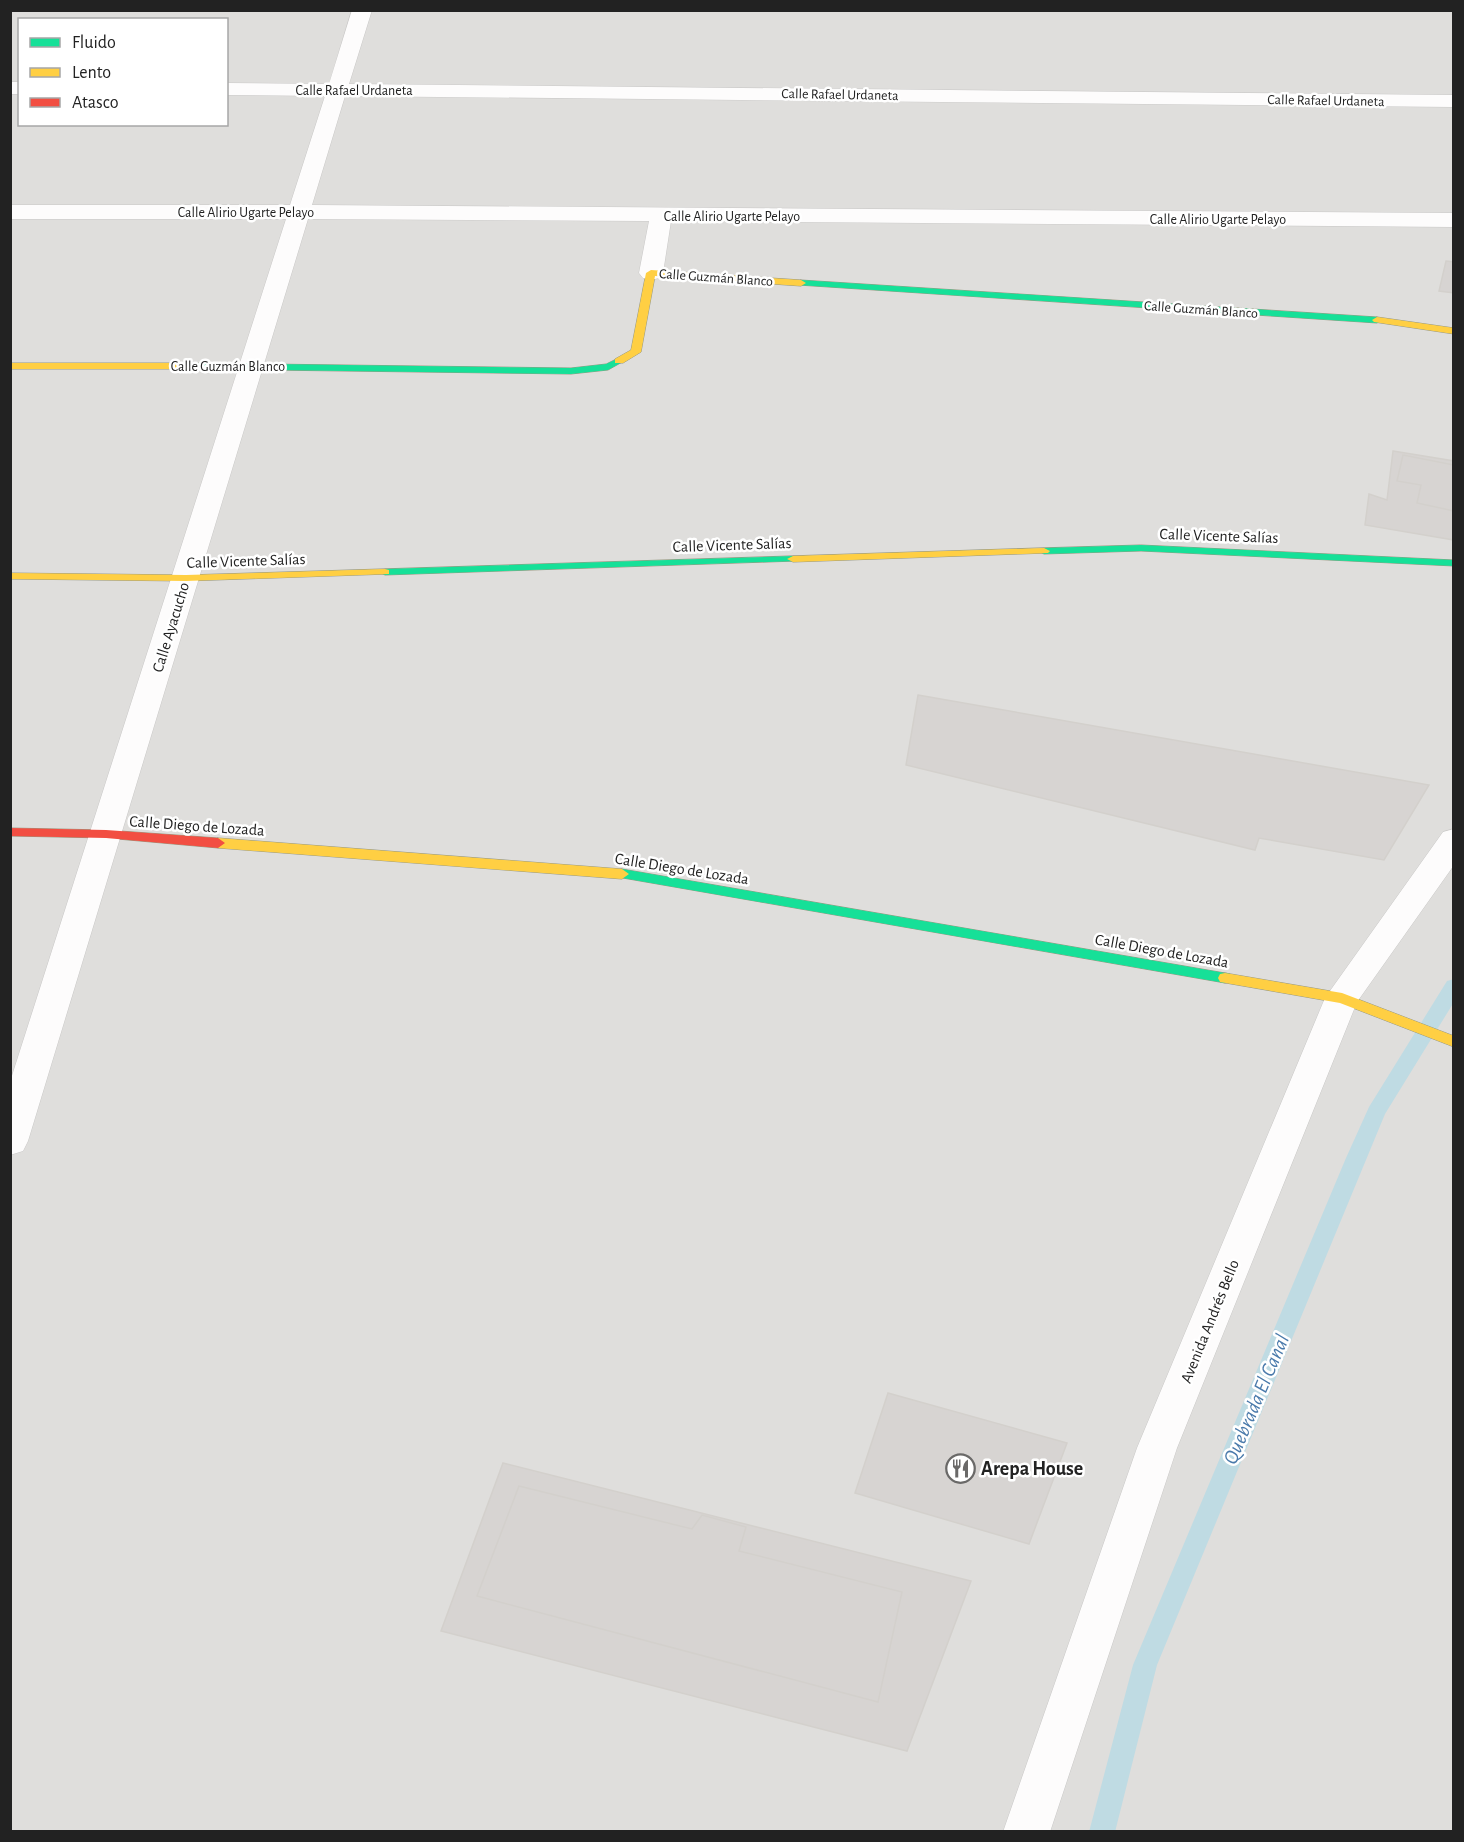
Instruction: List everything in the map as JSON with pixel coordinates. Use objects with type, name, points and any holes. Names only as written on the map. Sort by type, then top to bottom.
[{"type":"street","name":"Calle Ayacucho","points":[[10,1141],[362,10]]},
{"type":"street","name":"Calle Rafael Urdaneta","points":[[228,89],[1454,101]]},
{"type":"street","name":"Calle Alirio Ugarte Pelayo","points":[[10,212],[1454,220]]},
{"type":"street","points":[[651,273],[661,215]]},
{"type":"street","name":"Calle Guzmán Blanco","points":[[10,366],[250,366],[571,371],[608,367],[636,352],[651,273],[1386,321],[1454,332]]},
{"type":"street","name":"Calle Vicente Salías","points":[[10,576],[186,578],[1141,548],[1454,563]]},
{"type":"street","name":"Calle Diego de Lozada","points":[[10,832],[106,834],[634,875],[1342,998],[1454,1042]]},
{"type":"street","name":"Avenida Andrés Bello","points":[[1026,1832],[1157,1448],[1342,998],[1454,840]]},
{"type":"shaded area","points":[[11,11],[1453,11],[1453,1831],[11,1831]]},
{"type":"building","points":[[1446,261],[1454,262],[1454,293],[1439,291]]},
{"type":"building","points":[[1393,451],[1454,461],[1454,540],[1365,525],[1369,494],[1387,500]]},
{"type":"building","points":[[1403,455],[1454,465],[1454,511],[1417,503],[1421,485],[1397,481]]},
{"type":"building","points":[[918,695],[1429,785],[1384,860],[1259,838],[1255,850],[906,765]]},
{"type":"building","name":"Arepa House","points":[[888,1393],[1067,1443],[1029,1544],[855,1493]]},
{"type":"building","points":[[503,1463],[971,1581],[907,1751],[441,1631]]},
{"type":"building","points":[[519,1486],[692,1529],[702,1515],[746,1527],[739,1551],[902,1592],[878,1702],[477,1596]]},
{"type":"waterway","name":"Quebrada El Canal","points":[[1102,1832],[1145,1665],[1376,1112],[1454,986]]},
{"type":"traffic: fast","points":[[801,283],[1377,320]]},
{"type":"traffic: fast","points":[[191,366],[571,371],[608,367],[619,361]]},
{"type":"traffic: fast","points":[[1044,551],[1141,548],[1454,563]]},
{"type":"traffic: fast","points":[[385,572],[793,559]]},
{"type":"traffic: fast","points":[[622,874],[1225,978]]},
{"type":"traffic: slow","points":[[619,361],[636,352],[651,273],[801,283]]},
{"type":"traffic: slow","points":[[1377,320],[1454,331]]},
{"type":"traffic: slow","points":[[10,366],[191,366]]},
{"type":"traffic: slow","points":[[793,559],[1044,551]]},
{"type":"traffic: slow","points":[[10,576],[186,578],[385,572]]},
{"type":"traffic: slow","points":[[218,843],[622,874]]},
{"type":"traffic: slow","points":[[1225,978],[1342,998],[1454,1042]]},
{"type":"traffic: jam","points":[[10,832],[106,834],[218,843]]},
{"type":"place","name":"Arepa House","points":[[960,1468]]}]
